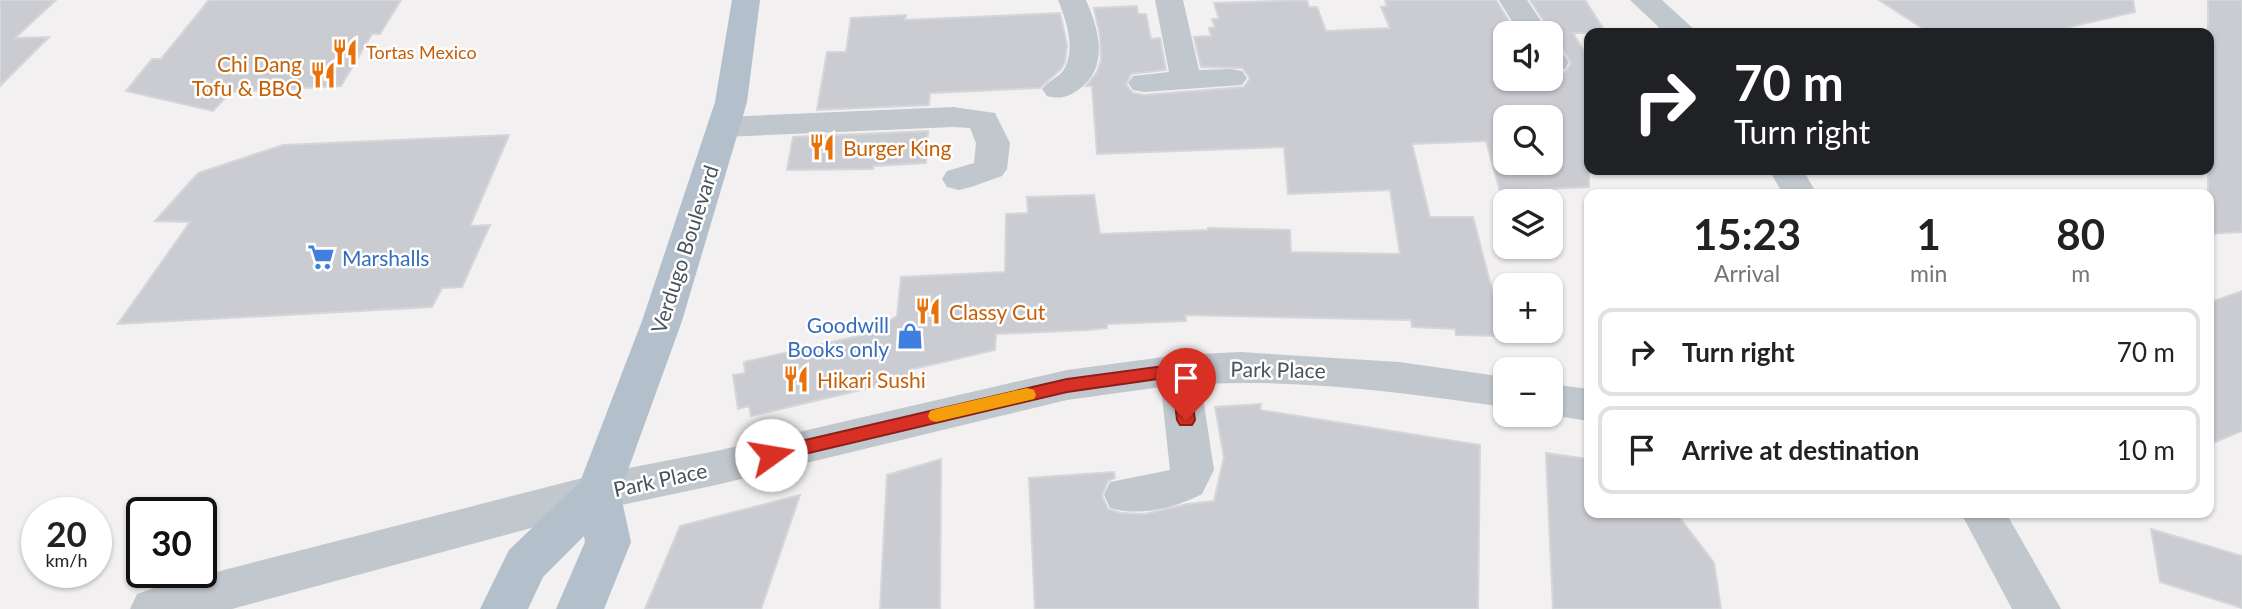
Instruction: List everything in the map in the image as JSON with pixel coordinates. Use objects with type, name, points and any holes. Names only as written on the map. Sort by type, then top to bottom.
[{"type":"main road","name":"Verdugo Boulevard","points":[[504,609],[526,564],[598,492],[662,321],[731,102],[746,0]]},
{"type":"main road","points":[[580,609],[608,542],[598,492]]},
{"type":"street","points":[[1058,89],[1076,79],[1081,72],[1083,60],[1080,19],[1072,0]]},
{"type":"street","points":[[1169,0],[1186,80]]},
{"type":"street","points":[[1513,0],[1526,21]]},
{"type":"street","points":[[1644,0],[1678,28]]},
{"type":"street","points":[[1143,83],[1231,78]]},
{"type":"street","points":[[723,127],[953,117],[983,120],[993,143],[990,169],[959,179]]},
{"type":"street","name":"Park Place","points":[[154,609],[598,492],[716,468],[1067,385],[1179,370],[1240,366],[1399,376],[1493,390]]},
{"type":"street","points":[[1126,495],[1174,488],[1186,482],[1192,470],[1179,370]]},
{"type":"street","points":[[1563,401],[1584,404]]},
{"type":"street","points":[[1986,518],[2037,609]]},
{"type":"building","points":[[0,0],[56,0],[15,38],[49,37],[0,86]]},
{"type":"building","points":[[209,0],[401,0],[380,34],[372,34],[341,86],[231,92],[213,111],[126,91],[152,59],[161,59]]},
{"type":"building","points":[[1307,0],[1309,7],[1317,7],[1326,31],[1390,28],[1381,7],[1387,6],[1385,0],[1496,0],[1509,21],[1493,21],[1493,91],[1563,91],[1563,72],[1571,63],[1563,50],[1563,21],[1544,21],[1530,0],[1585,0],[1603,28],[1584,28],[1584,33],[1573,33],[1584,51],[1584,175],[1589,175],[1589,187],[1499,189],[1496,175],[1563,175],[1563,105],[1493,105],[1493,166],[1486,141],[1412,144],[1430,217],[1473,217],[1493,294],[1493,336],[1456,335],[1455,329],[1412,327],[1411,320],[1185,315],[1186,321],[1107,324],[1107,328],[1088,330],[996,334],[995,350],[913,369],[916,377],[751,416],[749,406],[738,409],[733,375],[745,373],[744,362],[867,334],[897,316],[901,277],[1005,272],[1006,214],[1028,213],[1027,197],[1094,195],[1100,234],[1208,228],[1290,230],[1291,252],[1400,254],[1390,190],[1288,194],[1284,147],[1097,154],[1092,86],[1086,86],[1097,72],[1101,60],[1100,36],[1094,8],[1137,6],[1138,14],[1146,14],[1151,39],[1160,38],[1166,70],[1131,74],[1126,85],[1133,93],[1144,95],[1244,87],[1250,78],[1242,68],[1201,67],[1194,37],[1211,36],[1209,28],[1215,27],[1212,19],[1219,19],[1214,3]]},
{"type":"building","points":[[1879,0],[2133,0],[2135,12],[2066,28],[1922,28]]},
{"type":"building","points":[[2208,0],[2242,0],[2242,232],[2214,234],[2214,189],[2208,189],[2208,175],[2214,175],[2214,28],[2208,28]]},
{"type":"building","points":[[1060,13],[1067,45],[1065,62],[1040,88],[930,93],[929,105],[817,110],[827,52],[846,52],[851,18],[906,15],[905,20]]},
{"type":"building","points":[[928,131],[926,163],[873,166],[873,169],[787,170],[793,137]]},
{"type":"building","name":"Marshalls","points":[[509,135],[470,226],[490,225],[462,287],[442,288],[432,307],[118,324],[190,222],[155,221],[198,173],[283,145]]},
{"type":"building","points":[[2242,291],[2242,431],[2214,443],[2214,301]]},
{"type":"building","points":[[1261,404],[1260,410],[1480,445],[1478,609],[1035,609],[1029,478],[1114,472],[1115,478],[1108,481],[1102,496],[1108,509],[1121,513],[1145,514],[1214,501],[1224,457],[1215,407]]},
{"type":"building","points":[[1546,453],[1584,458],[1584,518],[1680,518],[1714,563],[1721,609],[1553,609]]},
{"type":"building","points":[[941,459],[940,609],[880,609],[887,475]]},
{"type":"building","points":[[800,495],[761,609],[645,609],[680,526]]},
{"type":"building","points":[[2151,529],[2242,556],[2242,608],[2160,582]]},
{"type":"slow traffic","points":[[936,416],[1027,395]]},
{"type":"place","name":"Tortas Mexico","points":[[345,52]]},
{"type":"place","name":"Chi Dang Tofu & BBQ","points":[[323,75]]},
{"type":"place","name":"Burger King","points":[[822,147]]},
{"type":"place","name":"Marshalls","points":[[321,257]]},
{"type":"place","name":"Classy Cut","points":[[928,311]]},
{"type":"place","name":"Goodwill Books only","points":[[910,336]]},
{"type":"place","name":"Hikari Sushi","points":[[796,379]]},
{"type":"route","points":[[771,455],[1067,385],[1179,370],[1186,420]]}]
